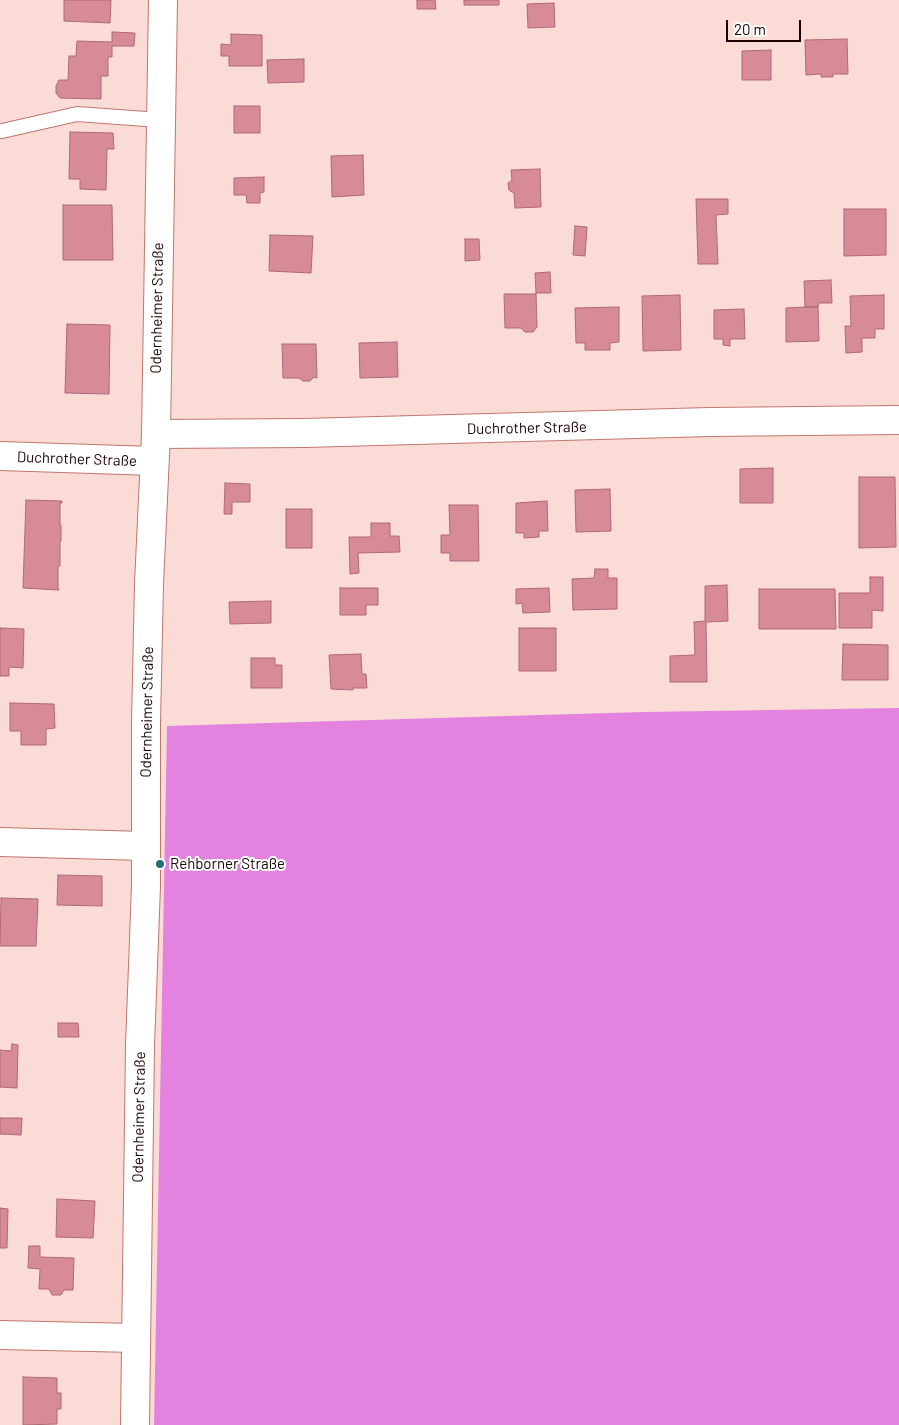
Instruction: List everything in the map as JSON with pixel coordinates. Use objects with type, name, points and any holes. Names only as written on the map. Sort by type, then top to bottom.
[{"type":"street","name":"Odernheimer Straße","points":[[135,1425],[140,1045],[146,886],[146,722],[156,434],[160,120],[164,0]]},
{"type":"street","name":"Duchrother Straße","points":[[156,434],[304,433],[710,422],[899,420]]},
{"type":"street","name":"Duchrother Straße","points":[[0,456],[154,461]]},
{"type":"street","points":[[0,842],[146,846]]},
{"type":"street","points":[[0,1334],[136,1338]]},
{"type":"lane","points":[[2,130],[77,114],[160,120]]},
{"type":"shaded area","points":[[899,708],[899,1425],[154,1425],[167,726],[643,712]]},
{"type":"building","points":[[64,0],[111,0],[110,23],[64,21]]},
{"type":"building","points":[[417,0],[435,0],[436,9],[417,9]]},
{"type":"building","points":[[464,0],[499,0],[499,5],[464,5]]},
{"type":"building","points":[[554,3],[555,27],[528,28],[527,4]]},
{"type":"building","points":[[112,32],[135,33],[134,46],[112,46],[112,57],[108,57],[108,76],[101,76],[101,99],[60,98],[56,93],[56,86],[59,80],[68,80],[69,56],[76,56],[77,41],[112,42]]},
{"type":"building","points":[[231,34],[262,35],[262,66],[229,66],[229,56],[221,56],[221,44],[231,45]]},
{"type":"building","points":[[847,39],[848,74],[833,74],[833,77],[821,77],[821,74],[806,75],[805,40]]},
{"type":"building","points":[[771,50],[771,80],[742,80],[742,51]]},
{"type":"building","points":[[304,59],[304,82],[268,83],[267,60]]},
{"type":"building","points":[[234,106],[260,106],[260,133],[234,133]]},
{"type":"building","points":[[70,132],[113,133],[114,149],[107,149],[106,190],[80,189],[80,179],[69,179]]},
{"type":"building","points":[[363,155],[364,195],[332,197],[331,156]]},
{"type":"building","points":[[540,169],[541,207],[515,208],[514,193],[509,190],[508,183],[512,180],[511,170]]},
{"type":"building","points":[[264,177],[264,192],[260,193],[260,203],[247,203],[246,195],[234,195],[234,178]]},
{"type":"building","points":[[696,199],[728,199],[728,214],[716,215],[718,264],[698,264]]},
{"type":"building","points":[[63,205],[112,205],[113,260],[63,260]]},
{"type":"building","points":[[844,209],[886,209],[886,255],[844,256]]},
{"type":"building","points":[[575,226],[587,227],[585,256],[573,255]]},
{"type":"building","points":[[270,235],[313,236],[311,273],[269,271]]},
{"type":"building","points":[[465,239],[479,239],[480,260],[465,261]]},
{"type":"building","points":[[550,272],[551,293],[536,293],[537,327],[533,332],[525,332],[521,328],[505,328],[504,294],[536,294],[535,273]]},
{"type":"building","points":[[831,280],[832,303],[819,303],[818,307],[805,307],[804,281]]},
{"type":"building","points":[[680,295],[681,350],[643,351],[642,296]]},
{"type":"building","points":[[884,295],[884,329],[875,329],[875,338],[862,338],[862,352],[846,353],[845,326],[851,326],[850,296]]},
{"type":"building","points":[[619,307],[619,342],[610,343],[610,350],[585,350],[585,343],[576,343],[575,308]]},
{"type":"building","points":[[818,307],[819,341],[786,342],[786,308]]},
{"type":"building","points":[[744,309],[745,339],[730,339],[730,346],[723,345],[723,339],[714,339],[714,310]]},
{"type":"building","points":[[67,324],[110,325],[109,394],[65,393]]},
{"type":"building","points":[[397,342],[398,377],[360,378],[359,343]]},
{"type":"building","points":[[282,344],[316,344],[317,378],[314,377],[310,381],[303,381],[299,378],[283,378]]},
{"type":"building","points":[[773,468],[773,503],[740,503],[740,469]]},
{"type":"building","points":[[859,477],[895,477],[896,547],[859,548]]},
{"type":"building","points":[[225,483],[250,484],[250,502],[232,502],[232,514],[224,514]]},
{"type":"building","points":[[610,489],[611,531],[576,532],[575,490]]},
{"type":"building","points":[[26,500],[62,501],[60,503],[59,590],[23,588]]},
{"type":"building","points":[[547,501],[548,531],[539,531],[539,537],[524,538],[524,533],[516,533],[516,503]]},
{"type":"building","points":[[449,505],[478,505],[479,561],[450,561],[450,553],[441,553],[441,535],[450,535]]},
{"type":"building","points":[[286,509],[312,509],[312,548],[286,548]]},
{"type":"building","points":[[371,523],[390,523],[390,536],[399,536],[400,552],[358,553],[359,573],[350,574],[349,537],[371,537]]},
{"type":"building","points":[[595,569],[608,569],[608,578],[617,578],[617,609],[573,610],[572,579],[594,578]]},
{"type":"building","points":[[870,577],[883,577],[883,611],[872,610],[872,628],[839,628],[839,593],[870,593]]},
{"type":"building","points":[[727,585],[728,621],[706,622],[707,682],[670,682],[670,656],[695,655],[694,622],[705,621],[705,586]]},
{"type":"building","points":[[340,588],[378,588],[378,605],[366,605],[366,615],[340,615]]},
{"type":"building","points":[[549,588],[550,612],[523,613],[522,603],[516,604],[516,589]]},
{"type":"building","points":[[759,589],[835,589],[836,629],[759,629]]},
{"type":"building","points":[[271,601],[271,623],[230,624],[229,602]]},
{"type":"building","points":[[0,628],[24,629],[23,668],[9,667],[9,676],[0,676]]},
{"type":"building","points":[[519,628],[556,628],[556,671],[519,671]]},
{"type":"building","points":[[843,644],[888,645],[888,680],[842,680]]},
{"type":"building","points":[[361,654],[362,674],[366,674],[367,688],[353,688],[353,690],[331,689],[329,655]]},
{"type":"building","points":[[251,658],[275,658],[275,665],[282,665],[282,688],[251,688]]},
{"type":"building","points":[[10,703],[54,704],[55,728],[46,729],[46,745],[21,745],[21,731],[10,731]]},
{"type":"building","points":[[58,875],[102,876],[102,906],[57,905]]},
{"type":"building","points":[[1,898],[38,899],[36,946],[0,946]]},
{"type":"building","points":[[58,1023],[78,1023],[79,1037],[58,1037]]},
{"type":"building","points":[[12,1044],[18,1045],[17,1088],[0,1087],[0,1050],[11,1051]]},
{"type":"building","points":[[0,1118],[22,1118],[21,1135],[0,1134]]},
{"type":"building","points":[[57,1199],[95,1201],[93,1238],[56,1237]]},
{"type":"building","points":[[0,1208],[8,1209],[7,1248],[0,1248]]},
{"type":"building","points":[[29,1246],[40,1246],[40,1257],[74,1258],[73,1290],[64,1290],[61,1295],[52,1295],[49,1289],[39,1289],[40,1269],[28,1268]]},
{"type":"building","points":[[23,1377],[57,1378],[57,1393],[61,1393],[61,1409],[57,1409],[57,1424],[23,1425]]},
{"type":"place","name":"Rehborner Straße","points":[[160,864]]}]
